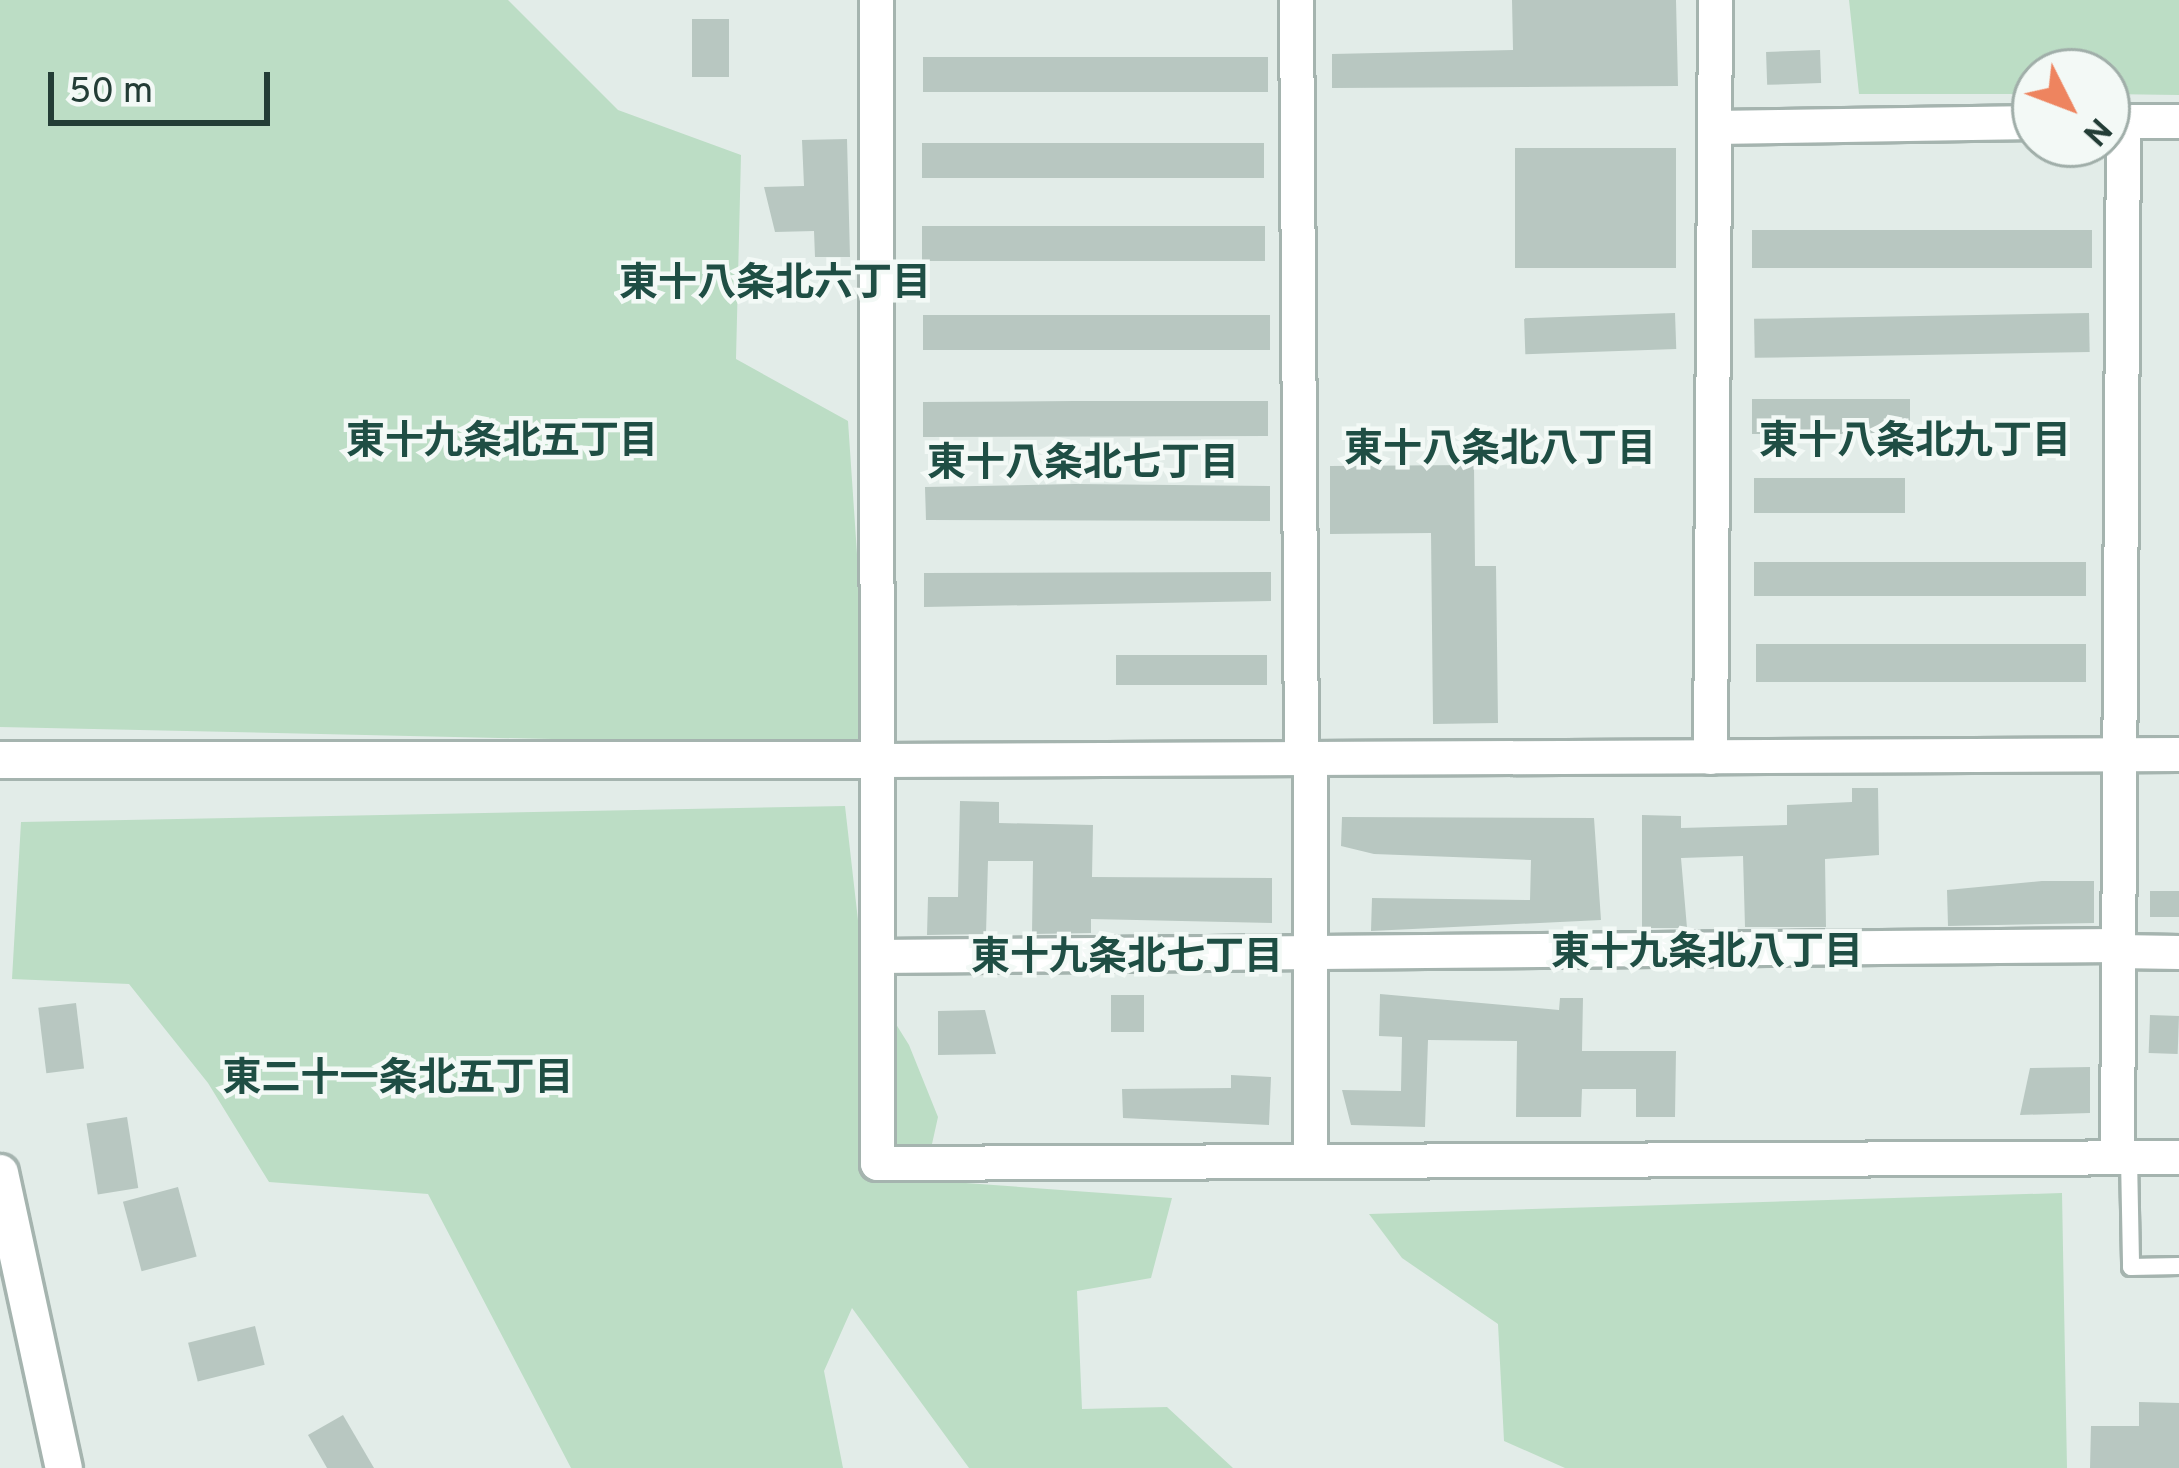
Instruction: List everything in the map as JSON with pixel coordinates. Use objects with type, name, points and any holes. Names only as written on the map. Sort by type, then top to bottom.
[{"type":"street","points":[[876,0],[877,1163],[1310,1157],[2179,1157]]},
{"type":"street","points":[[1296,0],[1310,1157]]},
{"type":"street","points":[[1710,757],[1714,0]]},
{"type":"street","points":[[2131,121],[2179,121]]},
{"type":"street","points":[[1714,127],[2011,122]]},
{"type":"street","points":[[2115,168],[2123,1158]]},
{"type":"street","points":[[0,760],[2179,754]]},
{"type":"street","points":[[877,956],[2118,948],[2179,952]]},
{"type":"street","points":[[0,1173],[64,1468]]},
{"type":"lane","points":[[2123,1158],[2132,1268],[2179,1266]]},
{"type":"green space","points":[[0,0],[508,0],[618,110],[741,155],[736,359],[848,421],[870,746],[0,727]]},
{"type":"green space","points":[[1849,0],[2179,0],[2179,95],[2131,94],[2131,48],[2011,48],[2011,94],[1859,94]]},
{"type":"green space","points":[[845,806],[864,973],[909,1045],[938,1117],[924,1180],[1172,1198],[1151,1278],[1077,1291],[1082,1409],[1167,1407],[1233,1468],[969,1468],[852,1308],[824,1371],[843,1468],[571,1468],[428,1194],[269,1182],[208,1083],[129,984],[12,979],[21,822]]},
{"type":"green space","points":[[2062,1193],[2067,1468],[1565,1468],[1504,1441],[1498,1324],[1402,1258],[1369,1214]]},
{"type":"building","points":[[1512,0],[1676,0],[1678,86],[1332,88],[1332,54],[1513,50]]},
{"type":"building","points":[[692,19],[729,19],[729,77],[692,77]]},
{"type":"building","points":[[1820,50],[1821,83],[1767,85],[1766,52]]},
{"type":"building","points":[[923,57],[1268,57],[1268,92],[923,92]]},
{"type":"building","points":[[847,139],[850,257],[815,257],[814,231],[775,232],[764,187],[804,186],[802,140]]},
{"type":"building","points":[[922,143],[1264,143],[1264,178],[922,178]]},
{"type":"building","points":[[1515,148],[1676,148],[1676,268],[1515,268]]},
{"type":"building","points":[[922,226],[1265,226],[1265,261],[922,261]]},
{"type":"building","points":[[1752,230],[2092,230],[2092,268],[1752,268]]},
{"type":"building","points":[[1675,313],[1676,349],[1525,354],[1524,318]]},
{"type":"building","points":[[2089,313],[2090,352],[1755,358],[1754,319]]},
{"type":"building","points":[[923,315],[1270,315],[1270,350],[923,350]]},
{"type":"building","points":[[1752,399],[1910,399],[1910,434],[1752,434]]},
{"type":"building","points":[[1268,401],[1268,436],[923,437],[923,402]]},
{"type":"building","points":[[1474,465],[1475,566],[1496,566],[1498,723],[1433,724],[1431,533],[1330,534],[1330,466]]},
{"type":"building","points":[[1754,478],[1905,478],[1905,513],[1754,513]]},
{"type":"building","points":[[1270,486],[1270,521],[926,520],[925,487]]},
{"type":"building","points":[[1754,562],[2086,562],[2086,596],[1754,596]]},
{"type":"building","points":[[1271,572],[1271,601],[924,607],[924,573]]},
{"type":"building","points":[[1756,644],[2086,644],[2086,682],[1756,682]]},
{"type":"building","points":[[1116,655],[1267,655],[1267,685],[1116,685]]},
{"type":"building","points":[[1852,788],[1878,788],[1879,855],[1825,859],[1826,927],[1745,927],[1743,856],[1681,858],[1687,928],[1642,928],[1642,815],[1681,816],[1681,828],[1787,825],[1787,805],[1852,802]]},
{"type":"building","points":[[960,801],[999,802],[999,823],[1093,825],[1092,877],[1272,878],[1272,923],[1091,919],[1091,933],[1032,934],[1033,861],[988,861],[986,934],[927,935],[928,897],[958,897]]},
{"type":"building","points":[[1342,817],[1594,818],[1601,920],[1371,931],[1372,898],[1530,900],[1531,860],[1374,854],[1341,846]]},
{"type":"building","points":[[2094,881],[2094,923],[1948,926],[1947,890]]},
{"type":"building","points":[[2150,891],[2179,891],[2179,917],[2150,917]]},
{"type":"building","points":[[1380,994],[1559,1010],[1560,998],[1583,998],[1582,1051],[1676,1051],[1675,1117],[1636,1117],[1636,1089],[1582,1089],[1581,1117],[1516,1117],[1517,1041],[1428,1040],[1425,1127],[1351,1125],[1342,1090],[1401,1091],[1402,1037],[1379,1036]]},
{"type":"building","points":[[1111,995],[1144,995],[1144,1032],[1111,1032]]},
{"type":"building","points":[[76,1003],[84,1069],[46,1073],[38,1008]]},
{"type":"building","points":[[985,1010],[996,1054],[938,1055],[938,1011]]},
{"type":"building","points":[[2150,1015],[2179,1016],[2178,1054],[2149,1053]]},
{"type":"building","points":[[2090,1067],[2090,1113],[2020,1115],[2030,1068]]},
{"type":"building","points":[[1231,1075],[1271,1077],[1269,1125],[1123,1118],[1122,1089],[1231,1088]]},
{"type":"building","points":[[127,1117],[138,1188],[98,1195],[87,1123]]},
{"type":"building","points":[[178,1187],[197,1257],[142,1271],[123,1202]]},
{"type":"building","points":[[255,1326],[265,1365],[198,1382],[188,1343]]},
{"type":"building","points":[[2139,1402],[2179,1403],[2179,1468],[2090,1468],[2091,1426],[2139,1426]]},
{"type":"building","points":[[343,1415],[374,1468],[327,1468],[308,1435]]},
{"type":"district","name":"東十八条北六丁目","points":[[775,286]]},
{"type":"district","name":"東十九条北五丁目","points":[[502,444]]},
{"type":"district","name":"東十八条北九丁目","points":[[1915,444]]},
{"type":"district","name":"東十八条北八丁目","points":[[1500,452]]},
{"type":"district","name":"東十八条北七丁目","points":[[1083,466]]},
{"type":"district","name":"東十九条北八丁目","points":[[1707,955]]},
{"type":"district","name":"東十九条北七丁目","points":[[1127,960]]},
{"type":"district","name":"東二十一条北五丁目","points":[[398,1081]]}]
